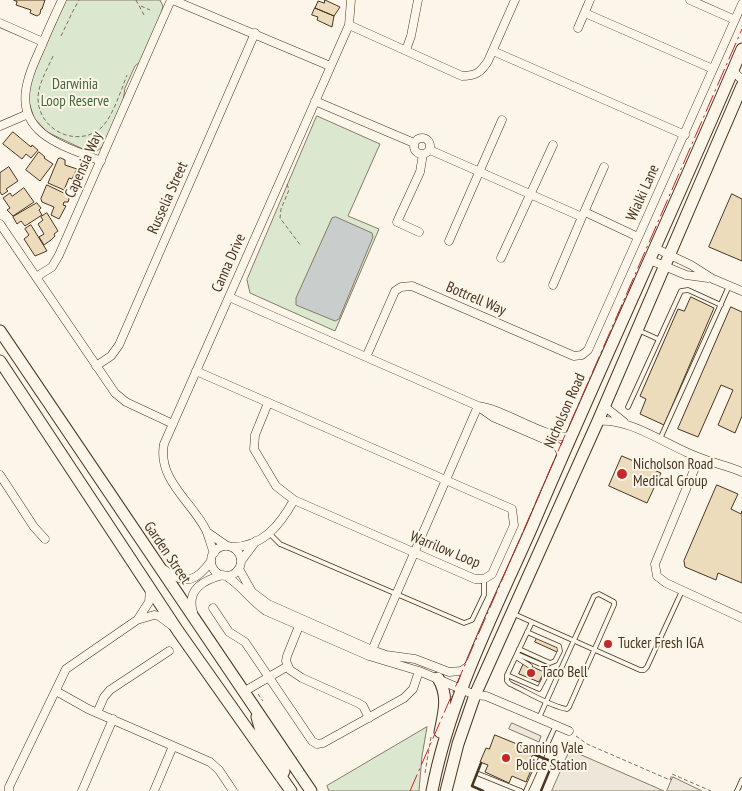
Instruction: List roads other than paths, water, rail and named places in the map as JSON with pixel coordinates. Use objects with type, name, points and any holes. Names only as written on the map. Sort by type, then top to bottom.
[{"type":"main road","name":"Nicholson Road","points":[[430,783],[461,689],[570,436],[650,260],[742,49]]},
{"type":"main road","points":[[447,788],[458,744],[475,695],[598,421],[741,91]]},
{"type":"main road","name":"Garden Street","points":[[0,331],[311,791]]},
{"type":"main road","points":[[0,361],[178,631],[290,791]]},
{"type":"main road","points":[[44,398],[39,401],[39,406],[64,457]]},
{"type":"main road","points":[[430,783],[445,695],[443,686],[438,678]]},
{"type":"main road","points":[[254,707],[261,731],[283,764],[284,771],[281,777]]},
{"type":"street","points":[[62,0],[27,80],[25,89],[28,114],[35,126],[48,138],[101,161]]},
{"type":"street","points":[[172,0],[255,33],[330,66]]},
{"type":"street","name":"Capensia Way","points":[[36,278],[56,262],[172,0]]},
{"type":"street","name":"Canna Drive","points":[[214,553],[206,530],[169,476],[164,464],[164,444],[348,25],[351,0]]},
{"type":"street","points":[[406,50],[411,36],[418,0]]},
{"type":"street","points":[[348,25],[462,76],[475,75],[482,70],[493,51],[515,0]]},
{"type":"street","points":[[578,28],[590,0]]},
{"type":"street","points":[[690,0],[736,20]]},
{"type":"street","name":"Wialki Lane","points":[[598,328],[742,4]]},
{"type":"street","points":[[585,13],[713,69]]},
{"type":"street","points":[[0,23],[43,42]]},
{"type":"street","name":"Russelia Street","points":[[96,366],[111,356],[119,345],[255,33]]},
{"type":"street","points":[[493,51],[685,134]]},
{"type":"street","points":[[734,68],[735,73],[742,80]]},
{"type":"street","points":[[723,92],[741,91]]},
{"type":"street","points":[[315,101],[414,143]]},
{"type":"street","points":[[0,126],[28,114]]},
{"type":"street","points":[[449,241],[502,120]]},
{"type":"street","points":[[414,143],[417,140],[426,138],[431,145],[426,152],[420,172],[397,222],[419,232]]},
{"type":"street","points":[[414,143],[415,150],[418,153],[426,152],[480,172],[530,195],[638,236]]},
{"type":"street","points":[[501,258],[553,145]]},
{"type":"street","points":[[553,285],[604,167]]},
{"type":"street","points":[[0,224],[111,388],[120,398],[173,424]]},
{"type":"street","points":[[655,248],[691,265],[713,279],[742,291]]},
{"type":"street","points":[[650,260],[686,275],[713,279]]},
{"type":"street","name":"Bottrell Way","points":[[366,356],[395,291],[412,286],[574,356],[582,355],[588,350],[598,328]]},
{"type":"street","points":[[229,296],[478,406],[496,410],[556,436],[570,436]]},
{"type":"street","name":"Warrilow Loop","points":[[196,371],[512,509],[514,525],[492,574],[484,579],[474,579],[294,500],[276,486],[254,449],[255,435],[268,403]]},
{"type":"street","points":[[478,406],[493,417],[551,442],[558,447],[562,456]]},
{"type":"street","points":[[372,650],[398,594],[478,406]]},
{"type":"street","points":[[604,406],[625,424]]},
{"type":"street","points":[[598,421],[606,420],[625,424],[699,458],[726,465],[742,472]]},
{"type":"street","points":[[699,458],[654,564],[657,576],[666,584],[742,618]]},
{"type":"street","points":[[0,475],[34,527],[46,539]]},
{"type":"street","points":[[294,500],[282,521],[269,533],[256,541],[240,546],[217,549],[212,561],[214,570],[234,581],[258,606],[299,626],[369,656],[438,678],[475,695],[486,696],[569,731]]},
{"type":"street","name":"Canna Drive","points":[[206,530],[229,547]]},
{"type":"street","points":[[194,620],[190,601],[194,591],[207,580],[235,572],[256,541]]},
{"type":"street","points":[[229,547],[239,553],[240,565],[246,584],[262,600],[386,655],[415,659],[448,672],[461,671],[472,664]]},
{"type":"street","points":[[157,565],[176,578],[186,580],[196,577],[212,561]]},
{"type":"street","points":[[137,620],[149,602],[150,588]]},
{"type":"street","points":[[214,608],[229,632],[245,642],[312,741],[317,744],[323,743],[404,698],[413,689],[419,671]]},
{"type":"street","points":[[9,791],[9,787],[66,669],[137,620],[146,616],[159,616],[178,631]]},
{"type":"street","points":[[299,626],[287,656],[290,670],[302,678],[361,704],[369,718]]},
{"type":"street","points":[[98,713],[104,697],[110,690],[169,651]]},
{"type":"street","points":[[245,691],[288,666]]},
{"type":"street","points":[[56,691],[98,713],[215,766],[230,790]]},
{"type":"street","points":[[82,791],[113,719]]},
{"type":"street","points":[[154,791],[173,746]]},
{"type":"lane","points":[[660,440],[729,286]]},
{"type":"lane","points":[[628,406],[681,291],[688,290],[721,305]]},
{"type":"lane","points":[[637,330],[658,339]]},
{"type":"lane","points":[[269,533],[280,544],[464,623],[472,620],[484,595],[484,579]]},
{"type":"lane","points":[[512,613],[640,670],[644,670],[682,590]]},
{"type":"lane","points":[[532,622],[507,676],[507,681],[510,684],[547,701],[563,709],[569,707],[614,602],[599,594],[594,596],[547,701],[539,718]]},
{"type":"lane","points":[[517,653],[550,663],[555,661],[560,651],[559,646],[527,632]]},
{"type":"lane","points":[[517,653],[530,666]]},
{"type":"lane","points":[[507,676],[539,689],[548,672],[547,667],[517,653]]},
{"type":"lane","points":[[526,791],[556,725]]},
{"type":"lane","points":[[537,746],[545,749]]},
{"type":"lane","points":[[479,774],[521,791]]},
{"type":"lane","points":[[737,791],[742,780]]},
{"type":"place","name":"Nicholson Road Medical Group","points":[[622,474]]},
{"type":"place","name":"Tucker Fresh IGA","points":[[608,644]]},
{"type":"place","name":"Taco Bell","points":[[531,673]]},
{"type":"place","name":"Canning Vale Police Station","points":[[506,758]]},
{"type":"park label","name":"Darwinia Loop Reserve","points":[[75,94]]}]
